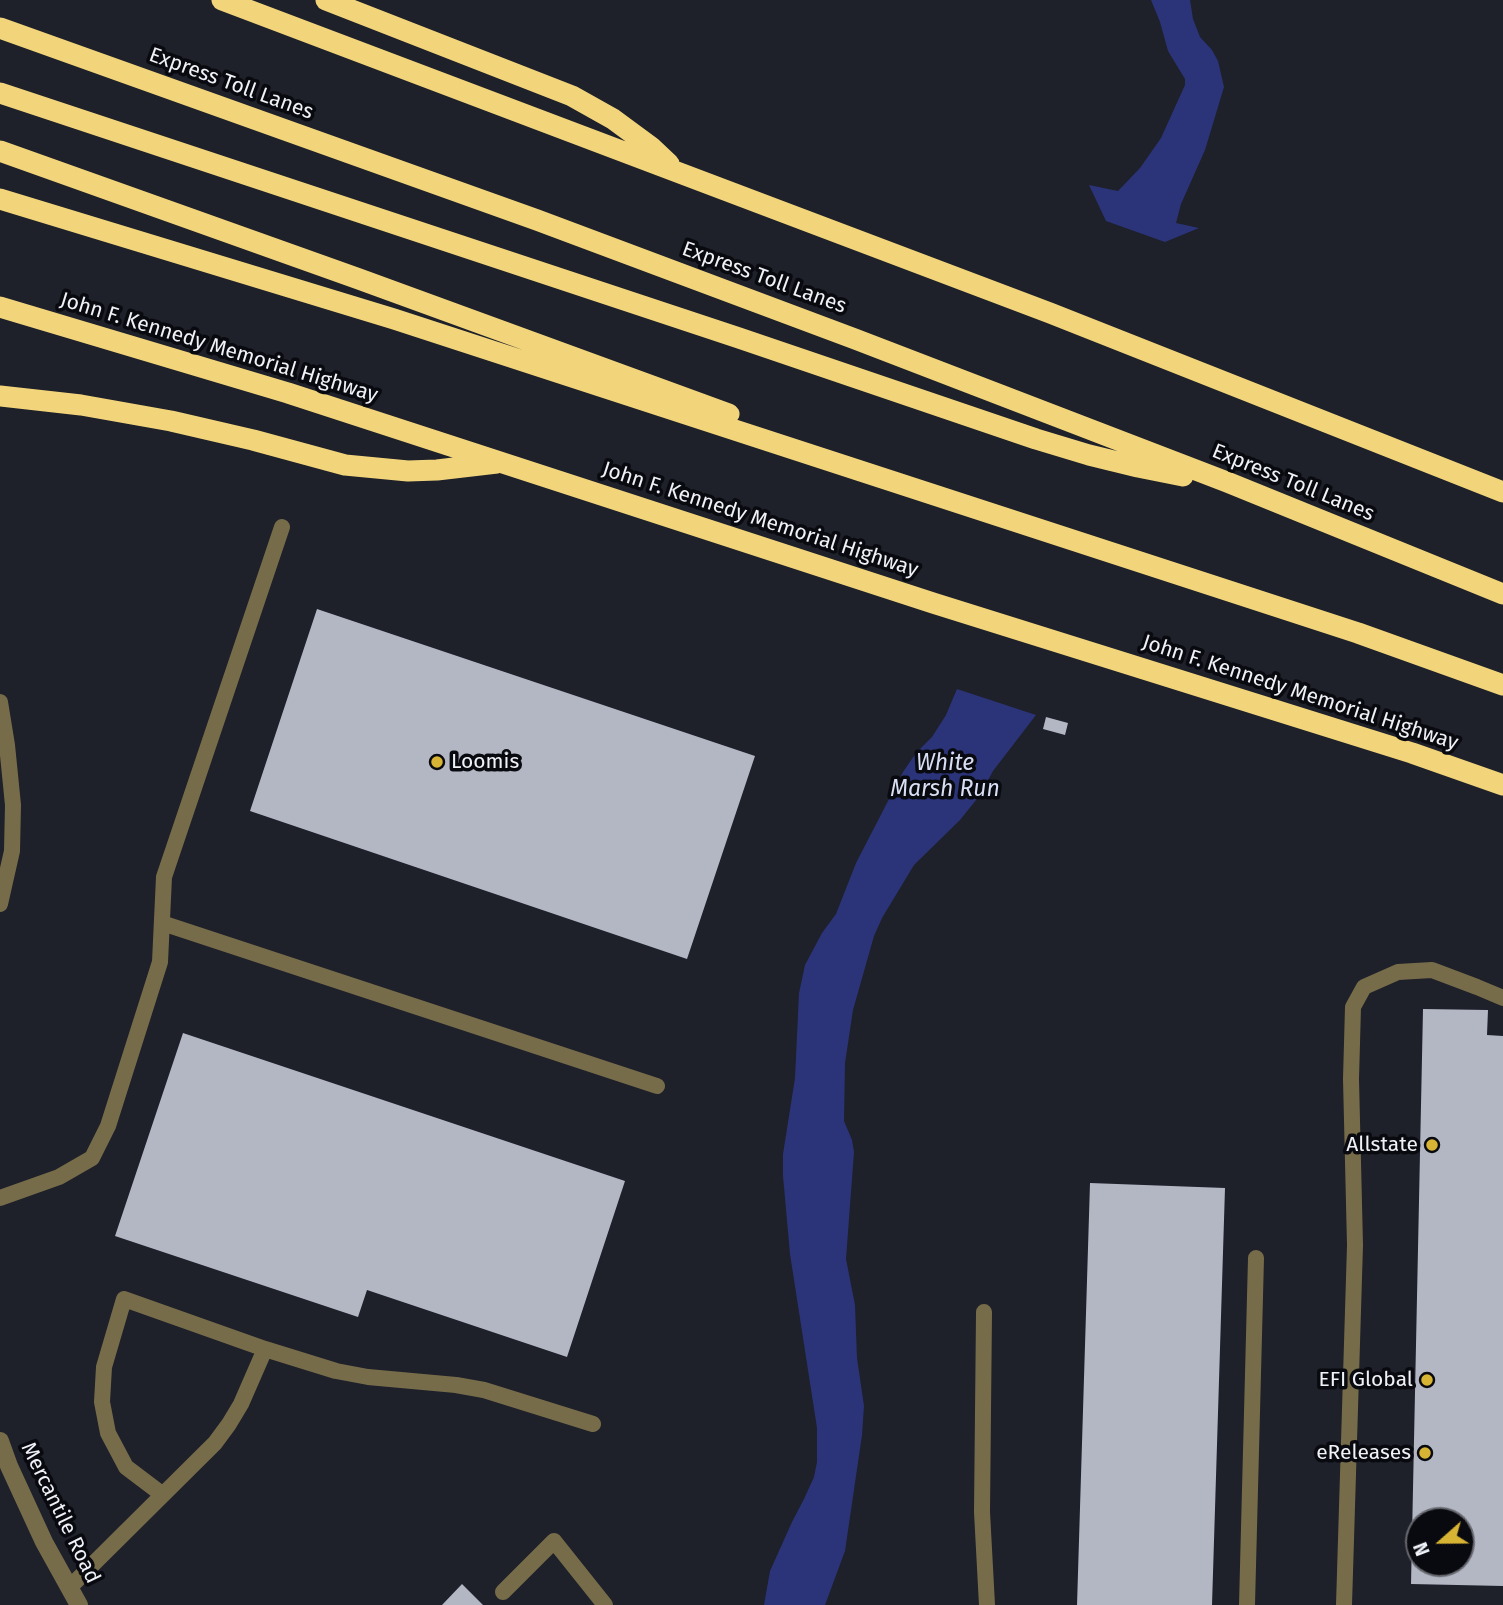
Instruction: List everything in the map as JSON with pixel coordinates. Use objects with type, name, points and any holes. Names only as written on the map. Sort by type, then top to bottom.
[{"type":"highway","points":[[222,0],[1111,336],[1503,492]]},
{"type":"highway","points":[[326,0],[572,96],[614,119],[679,172]]},
{"type":"highway","name":"Express Toll Lanes","points":[[0,29],[321,142],[894,354],[1227,482],[1503,594]]},
{"type":"highway","points":[[0,93],[1036,439],[1138,467],[1227,482]]},
{"type":"highway","points":[[0,151],[359,278],[1093,547]]},
{"type":"highway","points":[[0,199],[394,319],[1358,633],[1503,685]]},
{"type":"highway","name":"John F. Kennedy Memorial Highway","points":[[0,307],[288,393],[933,603],[1412,753],[1503,785]]},
{"type":"highway","points":[[0,396],[81,405],[171,421],[345,465],[408,471],[502,462]]},
{"type":"street","name":"Mercantile Road","points":[[0,1443],[4,1466],[79,1605]]},
{"type":"lane","points":[[0,1198],[59,1177],[92,1158],[108,1126],[160,962],[164,877],[282,527]]},
{"type":"lane","points":[[0,702],[13,805],[12,851],[0,904]]},
{"type":"lane","points":[[162,923],[657,1086]]},
{"type":"lane","points":[[1344,1605],[1355,1245],[1351,1079],[1353,1007],[1364,987],[1398,972],[1432,970],[1503,998]]},
{"type":"lane","points":[[1247,1605],[1256,1258]]},
{"type":"lane","points":[[163,1495],[126,1467],[108,1433],[102,1402],[104,1367],[124,1299],[336,1371],[484,1390],[593,1424]]},
{"type":"lane","points":[[984,1312],[982,1512],[987,1605]]},
{"type":"lane","points":[[69,1588],[215,1443],[241,1404],[265,1349]]},
{"type":"lane","points":[[503,1592],[554,1541],[605,1605]]},
{"type":"water","points":[[1151,0],[1190,0],[1200,37],[1218,61],[1224,87],[1205,150],[1181,204],[1176,223],[1199,228],[1165,242],[1106,221],[1089,185],[1118,191],[1140,168],[1161,138],[1185,85],[1185,79],[1168,51]]},
{"type":"water","name":"White Marsh Run","points":[[957,689],[1036,715],[960,820],[914,865],[874,936],[853,1010],[845,1063],[844,1121],[854,1152],[846,1259],[855,1305],[857,1358],[864,1406],[845,1551],[825,1605],[764,1605],[770,1571],[814,1477],[817,1462],[817,1428],[790,1254],[783,1176],[783,1154],[795,1078],[799,993],[805,965],[836,914],[856,863],[903,772],[916,753],[932,737],[946,715]]},
{"type":"building","points":[[317,609],[755,756],[687,959],[250,811]]},
{"type":"building","points":[[1046,717],[1068,723],[1065,735],[1043,729]]},
{"type":"building","points":[[1423,1009],[1488,1010],[1487,1035],[1503,1036],[1503,1586],[1411,1584],[1411,1577],[1475,1577],[1475,1507],[1413,1507]]},
{"type":"building","points":[[183,1033],[625,1181],[567,1357],[367,1290],[358,1317],[115,1236]]},
{"type":"building","points":[[1090,1183],[1225,1188],[1212,1605],[1077,1605]]},
{"type":"building","points":[[462,1584],[483,1605],[442,1605]]},
{"type":"place","name":"Loomis","points":[[437,762]]},
{"type":"place","name":"Allstate","points":[[1432,1145]]},
{"type":"place","name":"EFI Global","points":[[1427,1380]]},
{"type":"place","name":"eReleases","points":[[1425,1453]]}]
